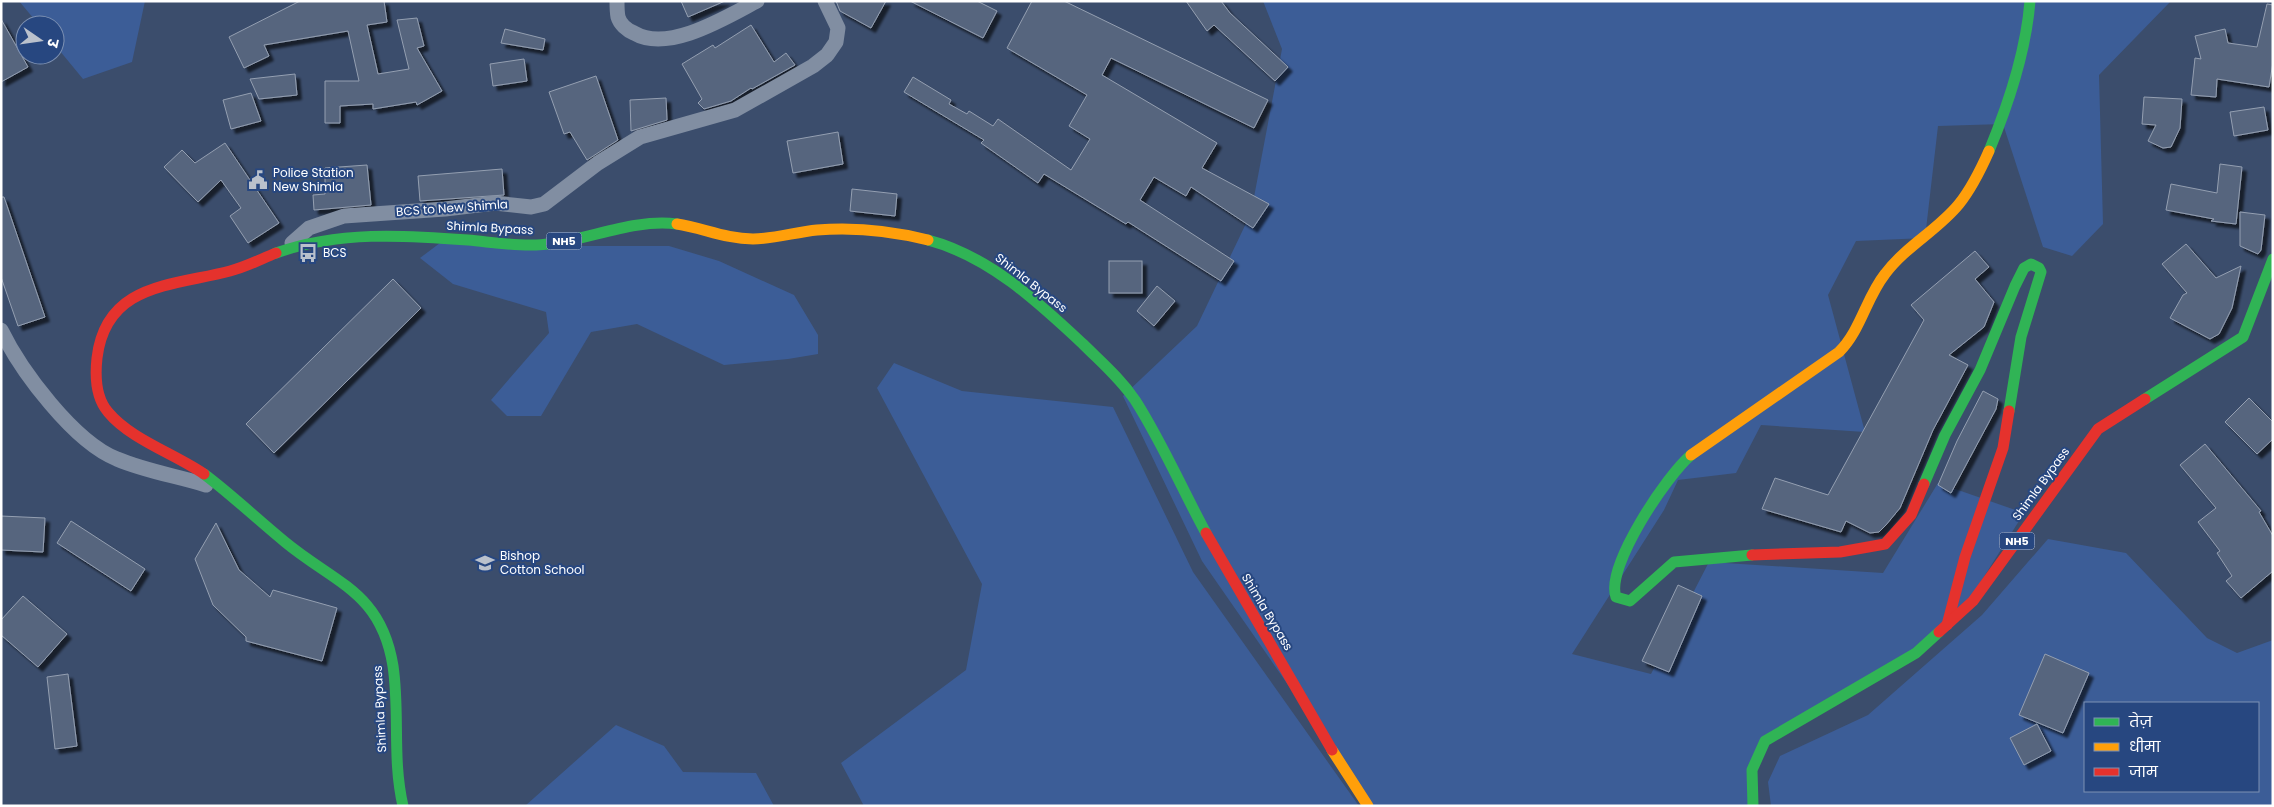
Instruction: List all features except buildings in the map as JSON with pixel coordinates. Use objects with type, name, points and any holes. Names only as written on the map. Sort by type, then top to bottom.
[{"type":"main road","points":[[1947,625],[1965,557],[2003,448],[2021,337],[2041,272],[2039,268],[2031,264],[2024,268],[2015,286],[1980,370],[1945,435],[1911,514],[1896,534],[1885,544],[1840,552],[1723,556],[1674,562],[1652,580],[1638,596],[1630,601],[1616,597],[1613,586],[1631,542],[1658,493],[1685,460],[1715,436],[1782,394],[1846,346],[1860,324],[1872,294],[1888,269],[1961,202],[1986,162],[1996,133],[2027,33],[2030,1]]},
{"type":"main road","name":"Shimla Bypass","points":[[403,806],[396,776],[394,681],[391,655],[373,610],[358,594],[291,547],[223,490],[179,457],[120,423],[105,409],[98,390],[96,369],[98,348],[104,330],[112,314],[127,298],[148,288],[234,270],[286,250],[329,240],[360,237],[468,240],[512,246],[541,245],[621,228],[661,223],[685,224],[735,238],[752,239],[814,230],[859,229],[911,235],[950,246],[993,268],[1052,314],[1120,380],[1141,409],[1216,553],[1368,806]]},
{"type":"main road","name":"Shimla Bypass","points":[[1753,806],[1752,770],[1765,741],[1916,654],[1973,602],[2098,429],[2243,337],[2273,259]]},
{"type":"street","points":[[617,1],[618,19],[627,30],[643,39],[655,40],[672,38],[699,29],[757,1]]},
{"type":"street","name":"BCS to New Shimla","points":[[286,250],[296,237],[309,228],[344,216],[445,210],[495,203],[531,207],[544,204],[598,163],[640,137],[735,110],[813,66],[827,55],[836,42],[837,22],[825,1]]},
{"type":"street","points":[[1,330],[17,360],[71,425],[86,440],[116,459],[223,490]]},
{"type":"shaded area","points":[[19,1],[145,1],[132,62],[83,79],[65,57],[65,15],[31,15]]},
{"type":"shaded area","points":[[1263,1],[2171,1],[2099,75],[2103,224],[2072,256],[2043,247],[2003,124],[1938,126],[1925,238],[1856,241],[1828,295],[1865,432],[1761,425],[1736,473],[1678,480],[1664,510],[1572,654],[1651,674],[1709,562],[1883,573],[1938,483],[2024,513],[1970,599],[1913,650],[1761,738],[1749,806],[1375,806],[1368,800],[1202,561],[1123,396],[1197,326],[1251,213],[1282,49]]},
{"type":"shaded area","points":[[444,240],[584,246],[669,246],[719,261],[794,295],[818,335],[818,354],[724,365],[637,324],[591,332],[541,416],[507,416],[491,400],[549,333],[546,312],[453,284],[420,258]]},
{"type":"shaded area","points":[[894,363],[962,391],[1113,407],[1193,572],[1359,806],[864,806],[841,763],[966,670],[982,584],[877,388]]},
{"type":"shaded area","points":[[2048,539],[2126,553],[2207,638],[2237,653],[2273,640],[2273,806],[1771,806],[1768,782],[1780,756],[1868,715],[1982,615]]},
{"type":"shaded area","points":[[616,725],[664,746],[683,772],[756,773],[774,806],[525,806]]},
{"type":"traffic: fast","points":[[1989,151],[2016,77],[2025,39],[2030,1]]},
{"type":"traffic: fast","points":[[276,253],[323,241],[371,236],[420,237],[536,245],[571,240],[642,224],[677,224]]},
{"type":"traffic: fast","points":[[928,240],[972,257],[1012,282],[1066,328],[1117,377],[1145,416],[1206,533]]},
{"type":"traffic: fast","points":[[2145,399],[2243,337],[2273,259]]},
{"type":"traffic: fast","points":[[1924,484],[1945,435],[1980,370],[2015,286],[2024,268],[2031,264],[2039,268],[2041,272],[2021,337],[2009,411]]},
{"type":"traffic: fast","points":[[1691,455],[1668,481],[1640,522],[1620,565],[1615,583],[1616,597],[1630,601],[1674,562],[1752,555]]},
{"type":"traffic: fast","points":[[204,474],[285,542],[354,592],[367,605],[378,621],[387,641],[393,666],[398,770],[403,806]]},
{"type":"traffic: fast","points":[[1753,806],[1752,770],[1765,741],[1916,653],[1939,632]]},
{"type":"traffic: slow","points":[[1691,455],[1839,352],[1853,334],[1878,283],[1902,255],[1942,222],[1959,204],[1972,185],[1989,151]]},
{"type":"traffic: slow","points":[[677,224],[743,239],[761,239],[817,230],[859,229],[901,234],[928,240]]},
{"type":"traffic: slow","points":[[1332,750],[1368,806]]},
{"type":"traffic: jam","points":[[204,474],[140,438],[117,422],[108,412],[101,400],[96,379],[97,358],[103,333],[114,315],[128,301],[146,292],[165,285],[236,269],[276,253]]},
{"type":"traffic: jam","points":[[1939,632],[1973,601],[2098,429],[2145,399]]},
{"type":"traffic: jam","points":[[1947,625],[1965,557],[2003,448],[2009,411]]},
{"type":"traffic: jam","points":[[1752,555],[1840,552],[1885,544],[1911,515],[1924,484]]},
{"type":"traffic: jam","points":[[1206,533],[1332,750]]},
{"type":"place","name":"Police Station New Shimla","points":[[258,180]]},
{"type":"place","name":"BCS","points":[[308,253]]},
{"type":"place","name":"Bishop Cotton School","points":[[485,563]]}]
